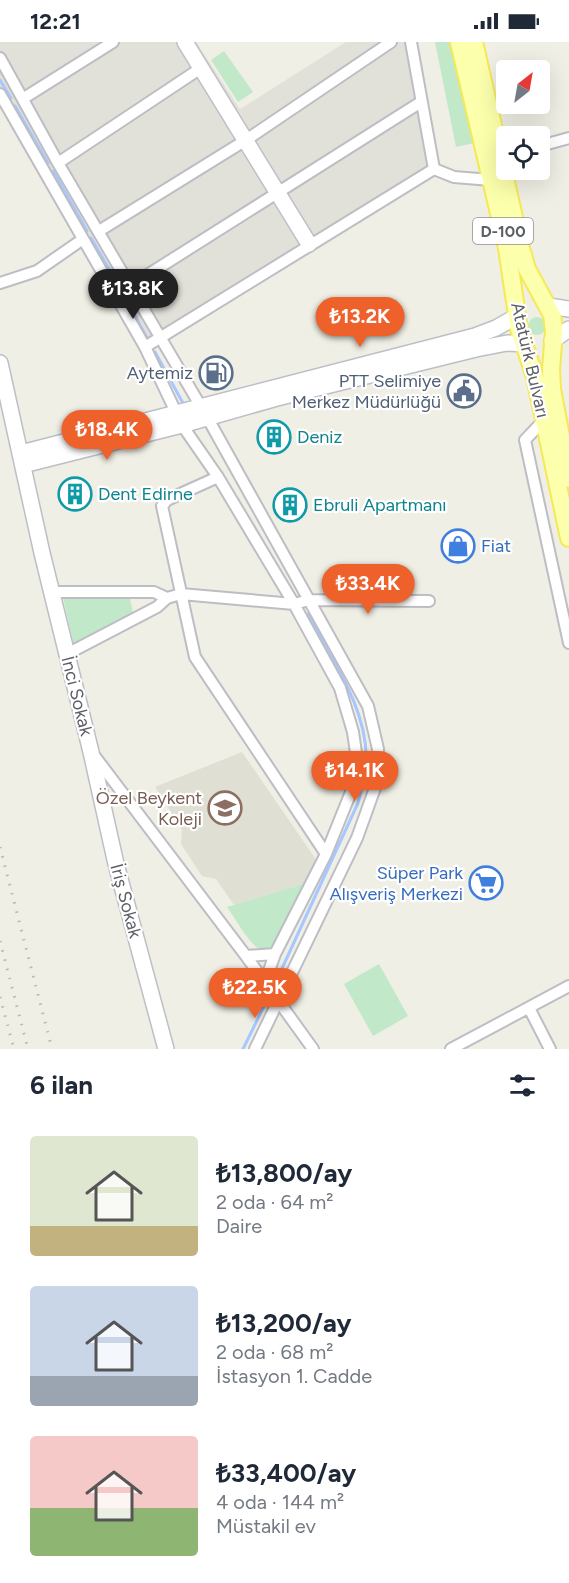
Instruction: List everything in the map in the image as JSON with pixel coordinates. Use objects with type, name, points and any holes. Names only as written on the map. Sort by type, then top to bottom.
[{"type":"main road","points":[[185,42],[309,244]]},
{"type":"main road","name":"Atatürk Bulvarı","points":[[459,42],[512,276],[517,316],[535,377],[569,538]]},
{"type":"main road","name":"Atatürk Bulvarı","points":[[474,42],[496,128]]},
{"type":"main road","name":"Atatürk Bulvarı","points":[[508,180],[527,269],[552,315],[554,331],[552,389],[569,479]]},
{"type":"main road","points":[[22,459],[180,419],[475,336],[534,308],[549,306],[569,309]]},
{"type":"main road","points":[[204,412],[482,348],[507,344],[543,345],[569,329]]},
{"type":"main road","name":"İnci Sokak","points":[[0,363],[91,752]]},
{"type":"main road","name":"İriş Sokak","points":[[91,752],[116,864],[166,1049]]},
{"type":"street","points":[[24,98],[113,42]]},
{"type":"street","points":[[99,231],[246,140],[391,42]]},
{"type":"street","points":[[411,42],[434,169]]},
{"type":"street","points":[[0,58],[58,163],[204,412],[368,706],[378,748],[375,788],[357,838],[255,1049]]},
{"type":"street","points":[[58,163],[201,68]]},
{"type":"street","points":[[0,94],[145,347],[180,419],[218,477],[294,604],[340,688],[353,732],[357,760],[353,787],[326,854],[275,954],[265,982]]},
{"type":"street","points":[[130,286],[421,102]]},
{"type":"street","points":[[550,143],[569,138]]},
{"type":"street","points":[[434,169],[454,177],[491,180]]},
{"type":"street","points":[[145,347],[434,169]]},
{"type":"street","points":[[0,283],[37,271],[83,239]]},
{"type":"street","points":[[544,420],[525,440],[569,643]]},
{"type":"street","points":[[218,477],[167,500],[162,506],[195,657],[326,854]]},
{"type":"street","points":[[52,592],[154,592],[167,598]]},
{"type":"street","points":[[67,654],[157,607],[167,598],[181,594],[294,604],[309,600],[429,601]]},
{"type":"street","name":"İnci Sokak","points":[[91,752],[246,956],[313,1049]]},
{"type":"street","points":[[246,956],[275,954]]},
{"type":"street","points":[[451,1049],[569,986]]},
{"type":"street","points":[[529,1008],[550,1049]]},
{"type":"shaded area","points":[[0,42],[196,42],[240,109],[346,42],[411,42],[434,169],[145,347],[0,92]]},
{"type":"shaded area","name":"Özel Beykent Koleji","points":[[242,752],[315,858],[317,867],[310,882],[234,905],[216,879],[202,876],[181,844],[182,830],[155,787]]},
{"type":"green space","points":[[435,42],[450,42],[474,143],[456,147]]},
{"type":"green space","points":[[224,51],[253,92],[238,102],[211,60]]},
{"type":"green space","points":[[537,317],[543,320],[546,326],[543,332],[537,335],[531,332],[528,326],[531,320]]},
{"type":"green space","points":[[63,597],[130,599],[134,617],[74,646]]},
{"type":"green space","points":[[310,882],[275,946],[269,948],[256,947],[227,907]]},
{"type":"green space","points":[[379,964],[408,1016],[373,1036],[344,984]]},
{"type":"waterway","points":[[0,80],[11,98]]},
{"type":"waterway","points":[[15,106],[48,163]]},
{"type":"waterway","points":[[53,171],[87,231]]},
{"type":"waterway","points":[[91,238],[120,288]]},
{"type":"waterway","points":[[122,292],[147,338]]},
{"type":"waterway","points":[[155,352],[184,405]]},
{"type":"waterway","points":[[273,988],[358,803],[366,763],[365,743],[355,704],[308,614]]},
{"type":"waterway","points":[[243,1049],[270,994]]},
{"type":"railway","points":[[0,847],[52,1049]]},
{"type":"railway","points":[[0,941],[28,1049]]},
{"type":"railway","points":[[0,997],[14,1049]]},
{"type":"place","name":"Aytemiz","points":[[216,373]]},
{"type":"place","name":"PTT Selimiye Merkez Müdürlüğü","points":[[464,391]]},
{"type":"place","name":"Deniz","points":[[274,437]]},
{"type":"place","name":"Dent Edirne","points":[[75,494]]},
{"type":"place","name":"Ebruli Apartmanı","points":[[290,505]]},
{"type":"place","name":"Fiat","points":[[458,546]]},
{"type":"place","name":"Özel Beykent Koleji","points":[[225,808]]},
{"type":"place","name":"Süper Park Alışveriş Merkezi","points":[[486,883]]}]
